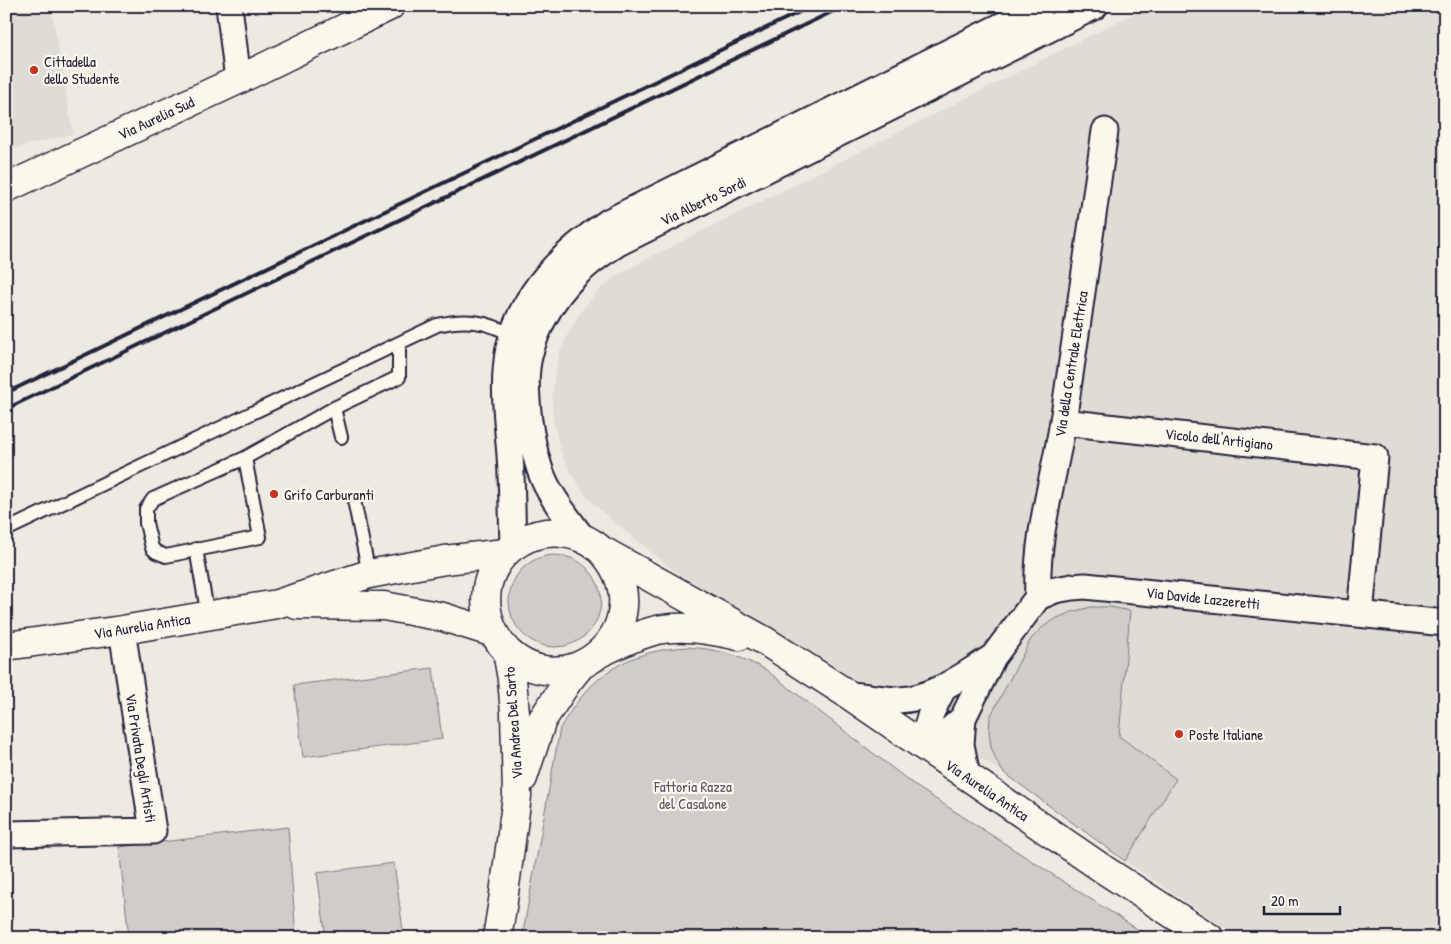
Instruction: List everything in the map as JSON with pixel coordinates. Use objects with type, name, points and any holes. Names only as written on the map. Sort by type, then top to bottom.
[{"type":"main road","name":"Via Aurelia Sud","points":[[73,157],[390,6]]},
{"type":"main road","points":[[6,176],[73,157]]},
{"type":"main road","points":[[6,188],[73,157]]},
{"type":"main road","name":"Via Aurelia Antica","points":[[6,646],[122,630],[277,604],[369,574],[509,550],[532,536],[546,533],[568,533],[592,544],[765,641],[849,694],[1106,871],[1210,938]]},
{"type":"main road","points":[[591,659],[614,636],[622,617],[623,596],[619,576],[614,567],[592,544]]},
{"type":"main road","points":[[501,642],[490,624],[487,613],[487,592],[493,571],[509,550]]},
{"type":"main road","name":"Via Aurelia Antica","points":[[277,604],[384,606],[443,617],[501,642],[516,658],[526,663],[542,668],[559,670],[591,659],[633,638],[654,631],[677,628],[702,628],[765,641]]},
{"type":"main road","name":"Via Andrea Del Sarto","points":[[497,938],[517,796],[515,713],[512,679],[501,642]]},
{"type":"main road","name":"Via Andrea Del Sarto","points":[[517,796],[542,720],[568,681],[591,659]]},
{"type":"street","points":[[229,6],[238,80]]},
{"type":"street","name":"Via Alberto Sordi","points":[[509,550],[512,486],[505,387],[509,350],[512,335],[520,316],[549,272],[580,242],[608,222],[1041,6]]},
{"type":"street","name":"Via Alberto Sordi","points":[[592,544],[544,481],[531,433],[527,401],[526,367],[532,345],[541,323],[565,285],[599,254],[618,243],[1095,6]]},
{"type":"street","name":"Via della Centrale Elettrica","points":[[1038,597],[1038,553],[1063,422],[1105,131]]},
{"type":"street","name":"Vicolo dell'Artigiano","points":[[1063,422],[1375,456],[1360,614]]},
{"type":"street","name":"Via Davide Lazzeretti","points":[[1038,597],[1072,586],[1085,586],[1445,623]]},
{"type":"street","points":[[922,745],[944,736],[963,718],[993,657],[1038,597]]},
{"type":"street","name":"Via Privata Degli Artisti","points":[[6,834],[153,831],[122,630]]},
{"type":"street","points":[[849,694],[899,700],[918,698],[944,687],[993,657]]},
{"type":"street","points":[[922,745],[931,713],[944,687]]},
{"type":"street","points":[[963,718],[961,744],[967,776]]},
{"type":"lane","points":[[6,530],[437,325],[464,321],[481,322],[497,327],[512,335]]},
{"type":"lane","points":[[245,458],[260,537],[166,556],[156,552],[152,548],[146,523],[146,509],[154,499],[245,458],[334,408],[399,377],[399,344]]},
{"type":"lane","points":[[334,408],[340,437]]},
{"type":"lane","points":[[355,505],[369,574]]},
{"type":"lane","points":[[196,549],[208,616]]},
{"type":"shaded area","name":"Cittadella dello Studente","points":[[6,6],[51,6],[73,134],[6,150]]},
{"type":"shaded area","points":[[1150,6],[1445,6],[1445,938],[1240,938],[1125,861],[1003,772],[821,658],[673,570],[602,512],[586,496],[564,459],[557,438],[553,417],[552,395],[560,351],[582,310],[597,292],[615,277],[635,265]]},
{"type":"green space","points":[[555,555],[572,559],[587,569],[597,584],[601,601],[597,618],[587,633],[572,643],[555,647],[538,643],[523,633],[513,618],[509,601],[513,584],[523,569],[538,559]]},
{"type":"green space","points":[[1091,607],[1111,607],[1130,611],[1119,736],[1176,779],[1125,861],[1003,772],[991,747],[990,717],[1031,639],[1043,627],[1057,618]]},
{"type":"green space","name":"Fattoria Razza del Casalone","points":[[687,647],[709,649],[728,654],[747,660],[766,670],[917,787],[1151,938],[522,938],[560,728],[584,694],[597,680],[612,669],[628,660],[645,654],[665,649]]},
{"type":"green space","points":[[433,668],[442,739],[303,757],[294,685]]},
{"type":"green space","points":[[288,827],[296,938],[129,938],[119,847]]},
{"type":"green space","points":[[394,863],[404,938],[326,938],[317,873]]},
{"type":"railway","points":[[6,393],[812,6]]},
{"type":"railway","points":[[6,409],[844,6]]},
{"type":"place","name":"Cittadella dello Studente","points":[[34,70]]},
{"type":"place","name":"Grifo Carburanti","points":[[274,494]]},
{"type":"place","name":"Poste Italiane","points":[[1179,734]]}]
